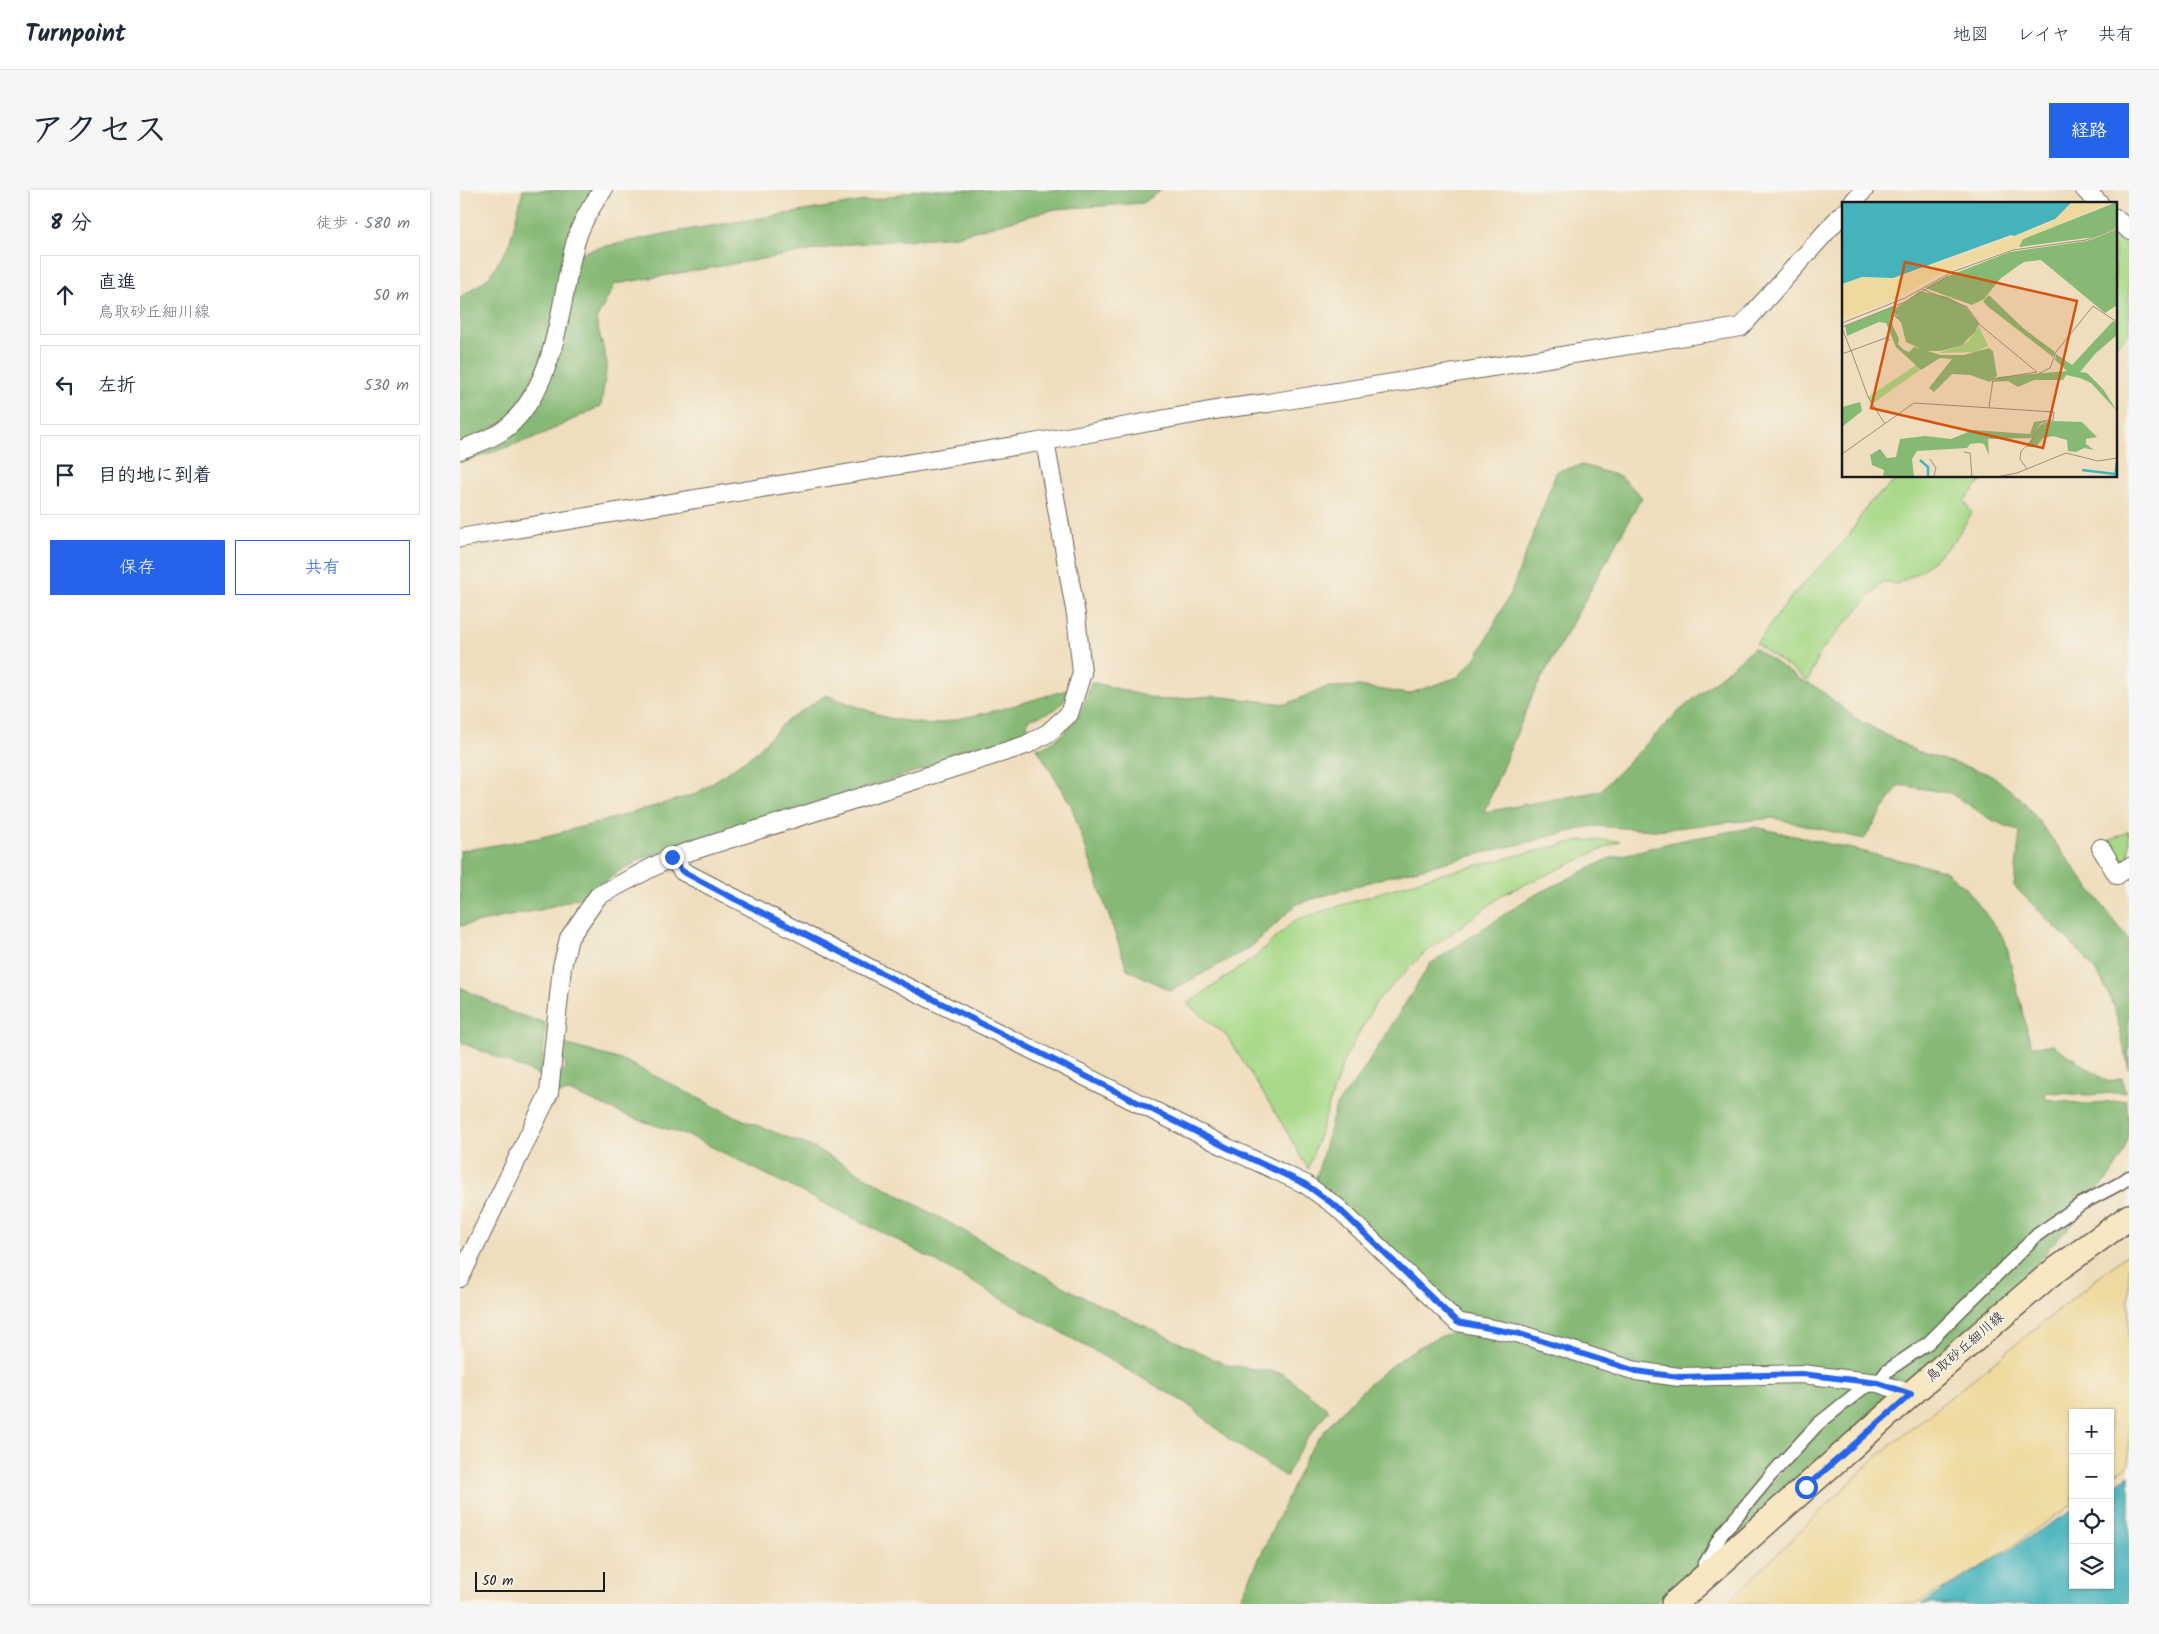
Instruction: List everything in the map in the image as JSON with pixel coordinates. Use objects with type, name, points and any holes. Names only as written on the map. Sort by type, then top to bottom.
[{"type":"main road","name":"鳥取砂丘細川線","points":[[1674,1604],[1911,1394],[2049,1275],[2129,1217]]},
{"type":"street","points":[[460,450],[485,441],[512,422],[531,398],[548,361],[562,310],[575,242],[585,218],[603,190]]},
{"type":"street","points":[[1853,202],[1864,190]]},
{"type":"street","points":[[2085,190],[2098,202]]},
{"type":"street","points":[[460,538],[1045,442],[1221,409],[1278,402],[1741,327],[1842,214]]},
{"type":"street","points":[[2116,219],[2129,230]]},
{"type":"street","points":[[460,1278],[549,1093],[562,966],[569,938],[598,896],[672,857],[1026,745],[1048,732],[1069,714],[1082,672],[1076,615],[1045,442]]},
{"type":"street","points":[[2101,848],[2117,875],[2129,867]]},
{"type":"street","points":[[672,857],[682,871],[725,894],[1228,1148],[1305,1184],[1344,1214],[1457,1322],[1520,1334],[1636,1371],[1679,1377],[1802,1374],[1878,1383],[1911,1394]]},
{"type":"street","points":[[1704,1564],[1722,1534],[1771,1475],[1818,1424],[1863,1388],[1878,1383],[1887,1372],[1934,1336],[2037,1235],[2081,1204],[2129,1177]]},
{"type":"green space","points":[[523,190],[596,190],[545,354],[512,416],[460,446],[460,298],[488,278],[509,246]]},
{"type":"green space","points":[[917,190],[1162,190],[1143,203],[1055,209],[956,236],[851,244],[615,284],[596,320],[607,363],[601,406],[539,436],[460,463],[460,456],[520,423],[579,254],[593,249],[674,232],[884,198]]},
{"type":"green space","points":[[2122,229],[2129,236],[2129,334],[2116,345],[2116,238]]},
{"type":"green space","points":[[1583,465],[1621,477],[1642,497],[1533,694],[1484,812],[1600,791],[1677,713],[1754,648],[1798,678],[1819,689],[1855,718],[1916,751],[1992,775],[2024,802],[2129,940],[2129,1069],[2114,1006],[2102,980],[2085,957],[2014,886],[2020,832],[1990,819],[1950,793],[1899,785],[1864,839],[1773,818],[1655,830],[1593,826],[1386,877],[1297,904],[1251,947],[1171,991],[1127,969],[1071,805],[1037,748],[1058,738],[1073,723],[1084,704],[1091,682],[1161,700],[1214,696],[1286,704],[1327,687],[1359,686],[1408,694],[1458,677],[1478,655],[1511,592],[1557,471]]},
{"type":"green space","points":[[1899,478],[1984,478],[1964,501],[1972,513],[1954,541],[1921,571],[1897,584],[1883,581],[1821,651],[1808,681],[1756,644],[1791,597],[1848,537],[1869,503]]},
{"type":"green space","points":[[1070,689],[1066,697],[1054,710],[1029,719],[1027,723],[1029,732],[1027,736],[642,859],[619,871],[591,894],[540,910],[460,926],[460,851],[538,838],[696,794],[754,754],[785,722],[826,695],[888,718],[931,725],[998,710]]},
{"type":"green space","points":[[1755,827],[1944,870],[1966,888],[2005,940],[2031,1046],[2053,1045],[2108,1082],[2122,1078],[2125,1092],[2087,1095],[2046,1092],[2045,1099],[2085,1104],[2126,1100],[2129,1135],[2119,1161],[2109,1177],[2096,1191],[1927,1340],[1880,1374],[1651,1369],[1461,1314],[1314,1185],[1336,1106],[1361,1074],[1430,964],[1529,898],[1608,859],[1673,842]]},
{"type":"green space","points":[[2129,831],[2129,859],[2117,864],[2109,841]]},
{"type":"green space","points":[[1581,840],[1620,841],[1504,894],[1421,956],[1376,1002],[1343,1062],[1308,1169],[1280,1120],[1226,1035],[1187,1004],[1254,958],[1295,920],[1429,877]]},
{"type":"green space","points":[[460,987],[510,1012],[546,1023],[541,1076],[460,1042]]},
{"type":"green space","points":[[561,1043],[625,1061],[734,1116],[814,1148],[1083,1297],[1227,1365],[1282,1373],[1329,1410],[1305,1442],[1286,1477],[1229,1439],[1186,1403],[903,1243],[692,1137],[633,1118],[571,1092],[554,1094],[559,1075],[566,1068],[565,1062],[560,1057]]},
{"type":"green space","points":[[2092,1201],[2076,1221],[2049,1247],[2030,1279],[1909,1380],[1884,1379],[2030,1245]]},
{"type":"green space","points":[[1471,1329],[1487,1331],[1625,1375],[1797,1379],[1860,1387],[1819,1419],[1698,1569],[1654,1604],[1238,1604],[1308,1453],[1322,1434],[1358,1394],[1402,1358],[1425,1344],[1448,1334]]},
{"type":"green space","points":[[1867,1388],[1884,1392],[1889,1397],[1888,1402],[1741,1533],[1714,1550],[1825,1422]]},
{"type":"sand","points":[[2129,1253],[2129,1465],[2114,1474],[2114,1409],[2069,1409],[2069,1507],[1975,1571],[1914,1604],[1726,1604],[1875,1458]]},
{"type":"water","points":[[2129,1475],[2129,1604],[1921,1604],[2069,1512],[2069,1589],[2114,1589],[2114,1484]]},
{"type":"route","points":[[672,857],[682,871],[725,894],[1228,1148],[1305,1184],[1337,1207],[1457,1322],[1520,1334],[1636,1371],[1679,1377],[1802,1374],[1878,1383],[1911,1394],[1806,1487]]}]
